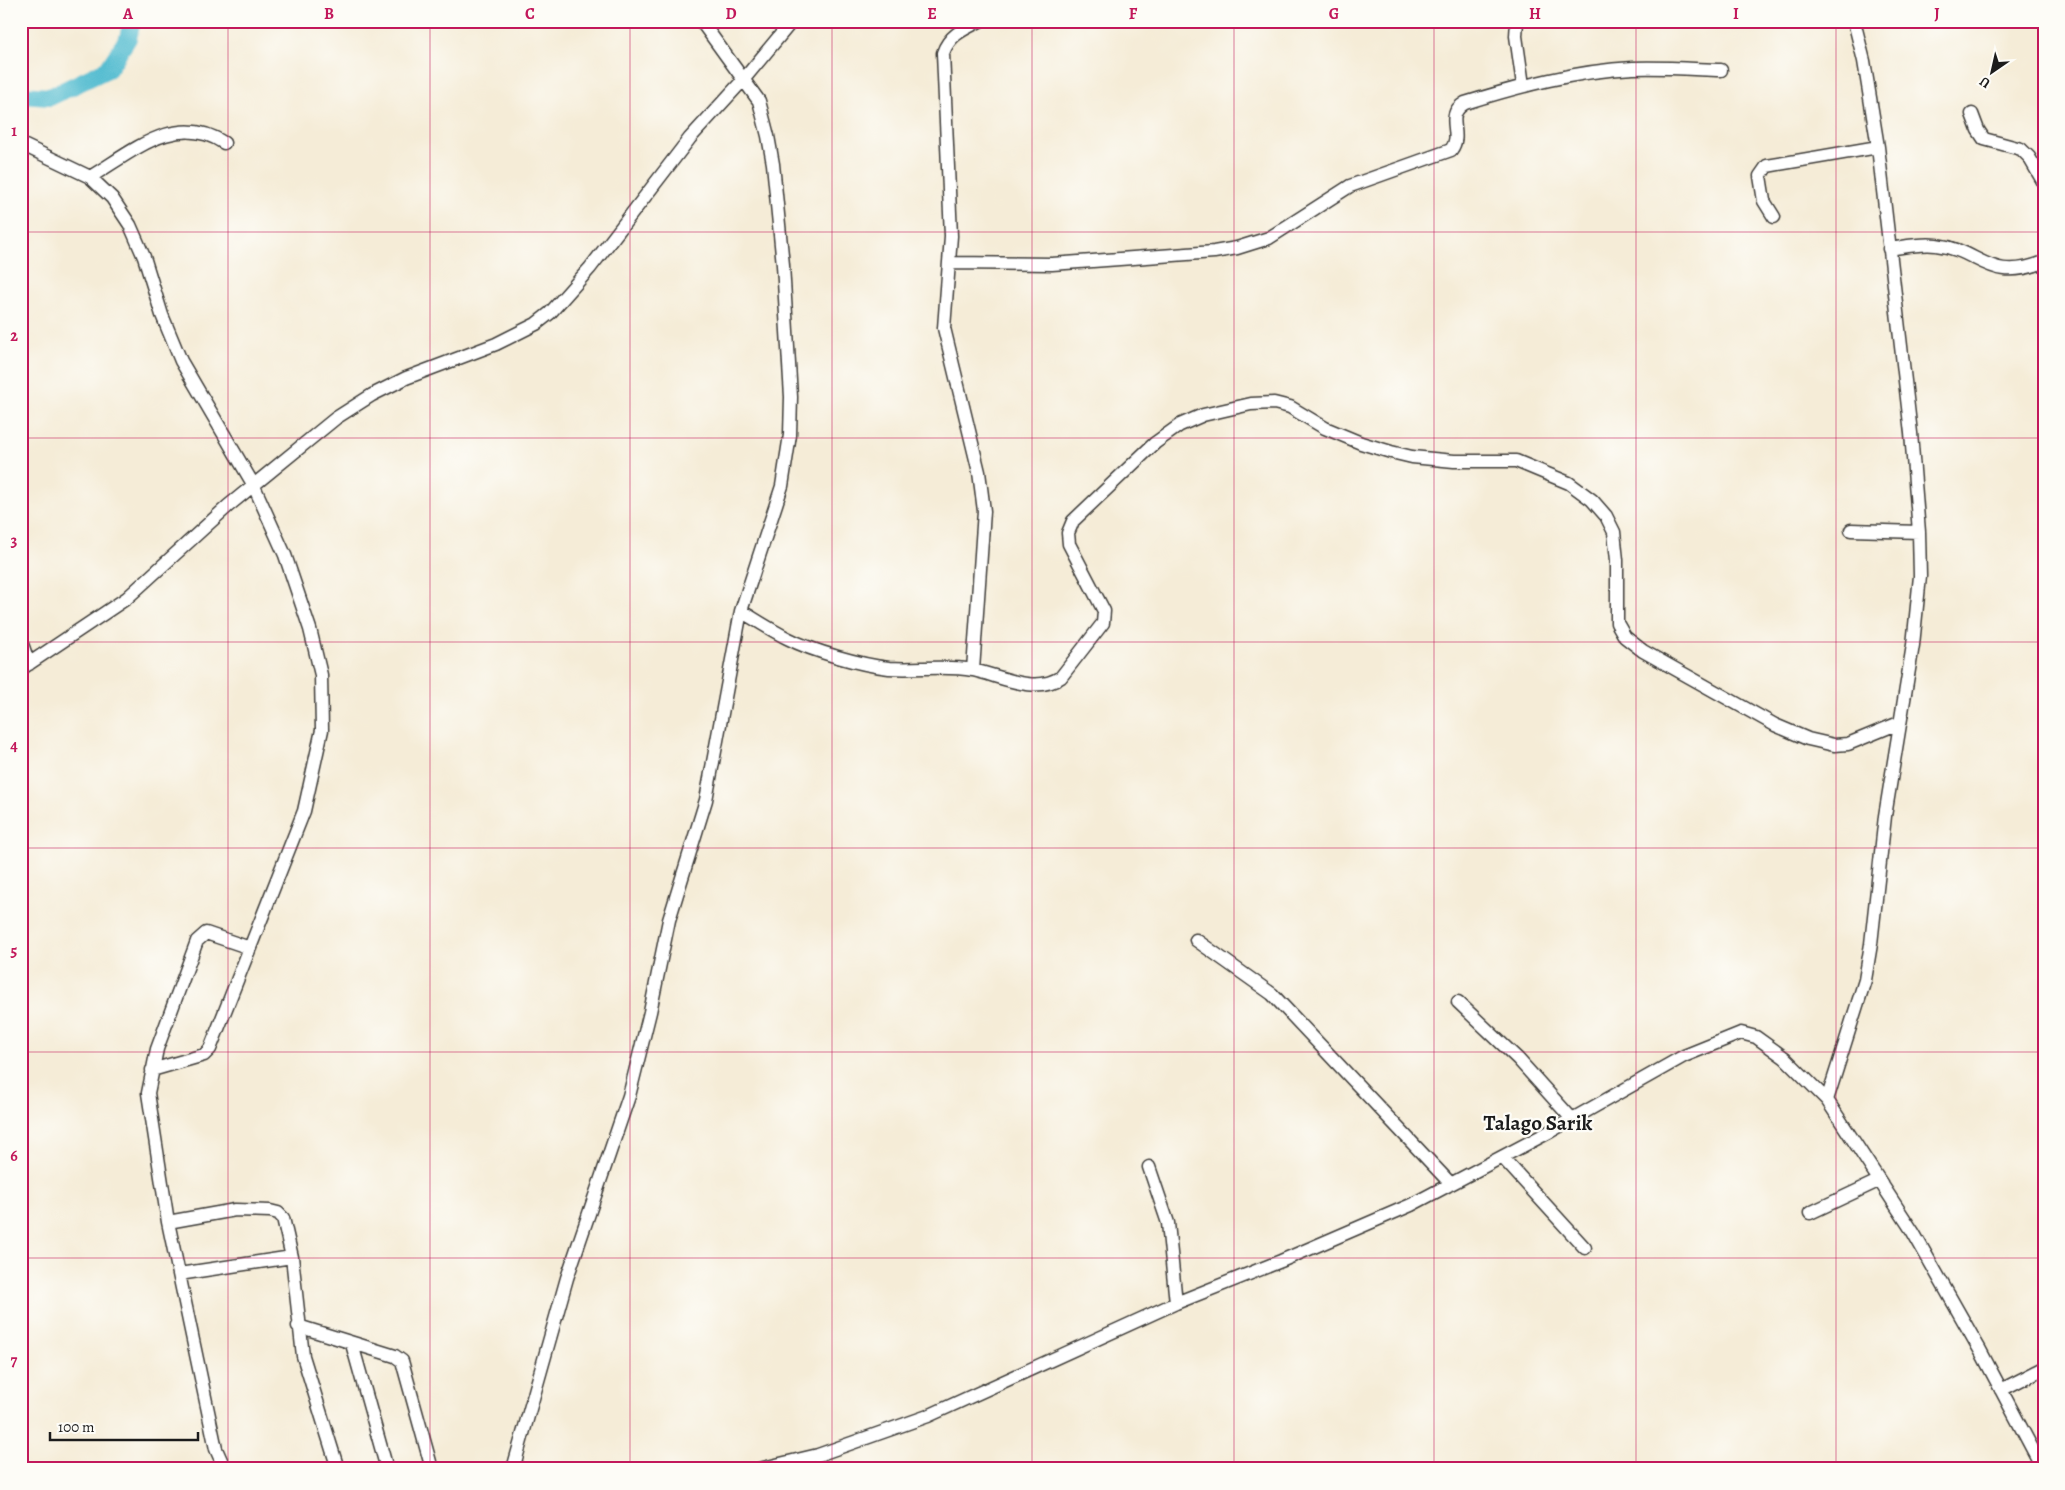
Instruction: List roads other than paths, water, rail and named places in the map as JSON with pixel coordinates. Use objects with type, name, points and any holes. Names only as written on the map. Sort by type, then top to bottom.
[{"type":"street","points":[[513,1469],[567,1278],[629,1096],[650,1012],[669,920],[706,800],[741,611],[782,486],[790,435],[792,397],[773,164],[759,101],[702,21]]},
{"type":"street","points":[[21,641],[25,666],[127,598],[253,484],[336,418],[372,394],[406,378],[496,344],[536,324],[550,313],[590,268],[690,138],[744,79],[792,21]]},
{"type":"street","points":[[973,670],[984,502],[979,472],[945,339],[944,328],[950,263],[950,176],[943,53],[946,46],[958,32],[980,21]]},
{"type":"street","points":[[1517,21],[1516,36],[1523,85]]},
{"type":"street","points":[[1827,1100],[1865,980],[1899,723],[1913,645],[1920,586],[1920,532],[1911,433],[1878,147],[1864,61],[1854,21]]},
{"type":"street","points":[[950,263],[1052,264],[1214,252],[1256,243],[1281,231],[1350,186],[1451,150],[1456,141],[1454,114],[1460,106],[1523,85],[1633,68],[1721,70]]},
{"type":"street","points":[[1972,114],[1978,130],[1984,139],[2021,149],[2029,157],[2044,183]]},
{"type":"street","points":[[90,177],[118,161],[146,140],[169,134],[185,130],[210,134],[224,143]]},
{"type":"street","points":[[21,144],[90,177],[112,198],[130,225],[144,257],[162,315],[181,361],[253,484],[285,556],[310,629],[321,675],[322,730],[304,811],[210,1049],[204,1056],[152,1070]]},
{"type":"street","points":[[1774,217],[1764,201],[1760,176],[1767,166],[1878,147]]},
{"type":"street","points":[[1889,249],[1935,245],[1955,250],[1985,265],[2007,270],[2044,262]]},
{"type":"street","points":[[741,611],[798,643],[876,666],[910,669],[952,667],[973,670],[1037,686],[1053,683],[1060,678],[1103,623],[1104,611],[1068,544],[1068,533],[1073,522],[1155,443],[1180,425],[1203,415],[1251,404],[1274,403],[1290,407],[1334,432],[1391,452],[1412,457],[1454,462],[1516,461],[1569,483],[1592,500],[1606,516],[1610,524],[1618,560],[1617,623],[1625,638],[1643,651],[1775,725],[1808,739],[1834,745],[1848,744],[1899,723]]},
{"type":"street","points":[[1851,530],[1920,532]]},
{"type":"street","points":[[225,1469],[216,1449],[168,1222],[148,1093],[157,1050],[197,941],[206,933],[250,948]]},
{"type":"street","points":[[1196,940],[1272,994],[1451,1184]]},
{"type":"street","points":[[1458,1002],[1518,1059],[1572,1118]]},
{"type":"street","points":[[759,1469],[818,1455],[928,1416],[1176,1303],[1290,1258],[1411,1205],[1684,1056],[1741,1033],[1756,1037],[1785,1058],[1827,1100],[1917,1240],[2043,1469]]},
{"type":"street","points":[[1502,1157],[1585,1248]]},
{"type":"street","points":[[1149,1167],[1168,1224],[1176,1303]]},
{"type":"street","points":[[1810,1213],[1878,1181]]},
{"type":"street","points":[[168,1222],[235,1210],[275,1212],[283,1218],[292,1257],[298,1326],[312,1390],[338,1469]]},
{"type":"street","points":[[179,1274],[292,1257]]},
{"type":"street","points":[[298,1326],[395,1356],[404,1363],[432,1469]]},
{"type":"street","points":[[352,1344],[387,1469]]},
{"type":"street","points":[[2001,1390],[2044,1368]]},
{"type":"waterway","points":[[21,95],[50,97],[108,69],[128,38],[132,21]]},
{"type":"district","name":"Talago Sarik","points":[[1538,1123]]}]
